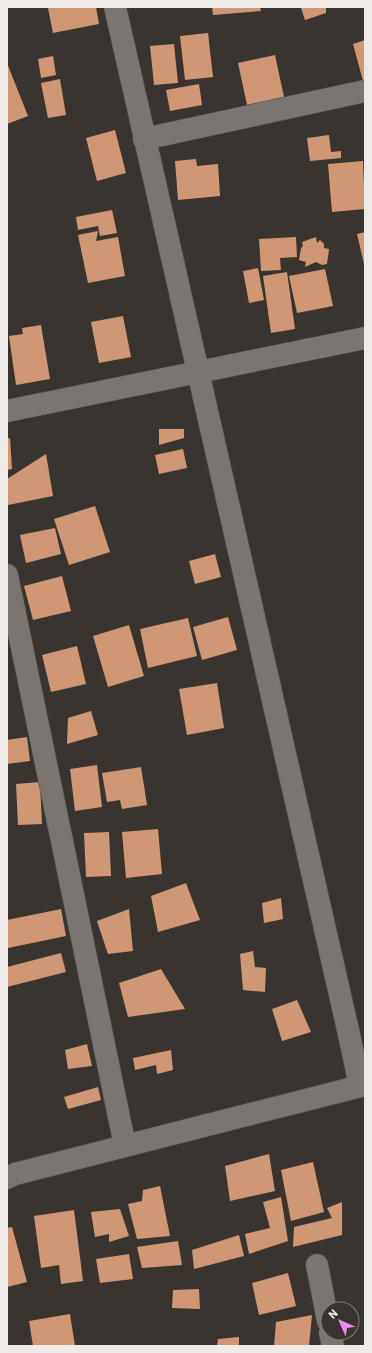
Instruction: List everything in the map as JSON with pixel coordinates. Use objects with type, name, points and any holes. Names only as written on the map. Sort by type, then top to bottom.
[{"type":"street","points":[[7,1178],[15,1174],[362,1086],[115,7]]},
{"type":"street","points":[[144,139],[365,91]]},
{"type":"street","points":[[7,411],[365,338]]},
{"type":"street","points":[[7,575],[125,1146]]},
{"type":"street","points":[[317,1265],[324,1301]]},
{"type":"building","points":[[96,7],[99,24],[53,33],[48,8]]},
{"type":"building","points":[[212,7],[260,7],[261,11],[213,15]]},
{"type":"building","points":[[326,7],[326,13],[305,20],[301,8]]},
{"type":"building","points":[[208,33],[213,77],[185,80],[180,36]]},
{"type":"building","points":[[365,40],[365,80],[363,81],[353,44]]},
{"type":"building","points":[[174,44],[178,83],[154,85],[150,46]]},
{"type":"building","points":[[275,55],[284,97],[247,105],[238,63]]},
{"type":"building","points":[[53,56],[56,75],[41,78],[38,59]]},
{"type":"building","points":[[7,63],[28,116],[7,124]]},
{"type":"building","points":[[60,79],[66,115],[48,118],[41,83]]},
{"type":"building","points":[[199,84],[202,105],[170,111],[166,90]]},
{"type":"building","points":[[115,130],[126,173],[97,181],[86,138]]},
{"type":"building","points":[[329,135],[331,152],[341,151],[341,158],[310,161],[307,138]]},
{"type":"building","points":[[196,159],[197,166],[218,164],[220,196],[178,200],[175,161]]},
{"type":"building","points":[[363,161],[365,209],[332,212],[328,164]]},
{"type":"building","points":[[112,210],[117,233],[100,236],[98,226],[78,230],[76,217]]},
{"type":"building","points":[[98,231],[96,241],[118,237],[125,276],[88,283],[78,235]]},
{"type":"building","points":[[365,232],[365,264],[364,264],[357,234]]},
{"type":"building","points":[[296,237],[297,257],[280,258],[281,270],[261,271],[259,239]]},
{"type":"building","points":[[316,237],[317,243],[320,240],[324,244],[324,248],[329,249],[327,264],[322,265],[316,262],[305,267],[306,262],[299,260],[301,248],[303,246],[302,242]]},
{"type":"building","points":[[258,268],[264,300],[249,303],[243,271]]},
{"type":"building","points":[[325,269],[333,306],[297,313],[289,276]]},
{"type":"building","points":[[287,272],[295,329],[271,333],[263,276]]},
{"type":"building","points":[[123,316],[131,357],[99,363],[91,322]]},
{"type":"building","points":[[41,325],[50,379],[16,385],[9,336],[23,334],[22,328]]},
{"type":"building","points":[[159,429],[184,429],[184,438],[159,445]]},
{"type":"building","points":[[10,438],[12,469],[7,470],[7,439]]},
{"type":"building","points":[[183,449],[187,468],[159,474],[155,455]]},
{"type":"building","points":[[46,454],[53,496],[8,505],[7,479]]},
{"type":"building","points":[[95,506],[110,552],[69,565],[54,519]]},
{"type":"building","points":[[55,528],[61,554],[26,563],[20,535]]},
{"type":"building","points":[[215,554],[221,577],[195,584],[189,561]]},
{"type":"building","points":[[62,576],[71,611],[33,620],[24,586]]},
{"type":"building","points":[[228,617],[237,650],[202,660],[193,627]]},
{"type":"building","points":[[188,618],[197,656],[148,668],[140,629]]},
{"type":"building","points":[[129,625],[144,676],[108,687],[93,636]]},
{"type":"building","points":[[77,646],[86,684],[51,692],[42,655]]},
{"type":"building","points":[[217,683],[224,728],[187,735],[179,689]]},
{"type":"building","points":[[91,711],[98,735],[67,744],[68,718]]},
{"type":"building","points":[[27,737],[30,761],[7,764],[7,740]]},
{"type":"building","points":[[97,765],[102,807],[75,811],[70,769]]},
{"type":"building","points":[[141,767],[147,805],[122,809],[120,800],[107,802],[102,773]]},
{"type":"building","points":[[40,782],[42,824],[18,825],[16,784]]},
{"type":"building","points":[[158,829],[162,874],[126,878],[122,832]]},
{"type":"building","points":[[109,832],[111,876],[86,877],[84,833]]},
{"type":"building","points":[[186,883],[200,920],[158,932],[151,896]]},
{"type":"building","points":[[281,898],[283,919],[264,923],[262,903]]},
{"type":"building","points":[[61,909],[66,936],[8,948],[7,920]]},
{"type":"building","points":[[129,909],[133,951],[108,954],[97,921]]},
{"type":"building","points":[[253,951],[255,967],[266,968],[265,992],[243,990],[240,954]]},
{"type":"building","points":[[61,953],[66,972],[7,987],[7,967]]},
{"type":"building","points":[[161,969],[185,1009],[128,1017],[119,983]]},
{"type":"building","points":[[297,1000],[311,1032],[282,1041],[272,1009]]},
{"type":"building","points":[[87,1044],[92,1066],[68,1069],[65,1050]]},
{"type":"building","points":[[171,1050],[173,1070],[157,1074],[156,1065],[135,1070],[133,1058]]},
{"type":"building","points":[[98,1087],[101,1100],[68,1109],[64,1097]]},
{"type":"building","points":[[269,1154],[275,1191],[230,1201],[225,1166]]},
{"type":"building","points":[[313,1162],[324,1212],[291,1221],[281,1170]]},
{"type":"building","points":[[160,1186],[170,1236],[137,1239],[128,1204],[142,1201],[143,1190]]},
{"type":"building","points":[[281,1197],[288,1241],[249,1254],[245,1234],[270,1228],[263,1202]]},
{"type":"building","points":[[342,1202],[342,1235],[293,1247],[294,1227],[332,1218],[327,1208]]},
{"type":"building","points":[[120,1209],[129,1236],[109,1242],[109,1234],[95,1237],[91,1212]]},
{"type":"building","points":[[74,1210],[83,1281],[61,1284],[59,1265],[41,1268],[34,1216]]},
{"type":"building","points":[[12,1227],[27,1282],[7,1287],[7,1228]]},
{"type":"building","points":[[239,1235],[244,1256],[194,1269],[192,1250]]},
{"type":"building","points":[[178,1241],[182,1265],[142,1268],[137,1247]]},
{"type":"building","points":[[129,1254],[133,1279],[100,1283],[96,1259]]},
{"type":"building","points":[[288,1273],[296,1306],[259,1315],[252,1283]]},
{"type":"building","points":[[199,1289],[200,1309],[172,1308],[173,1290]]},
{"type":"building","points":[[70,1314],[75,1346],[33,1346],[29,1321]]},
{"type":"building","points":[[312,1315],[309,1346],[274,1346],[276,1322]]},
{"type":"building","points":[[239,1337],[239,1346],[217,1346],[218,1339]]}]
